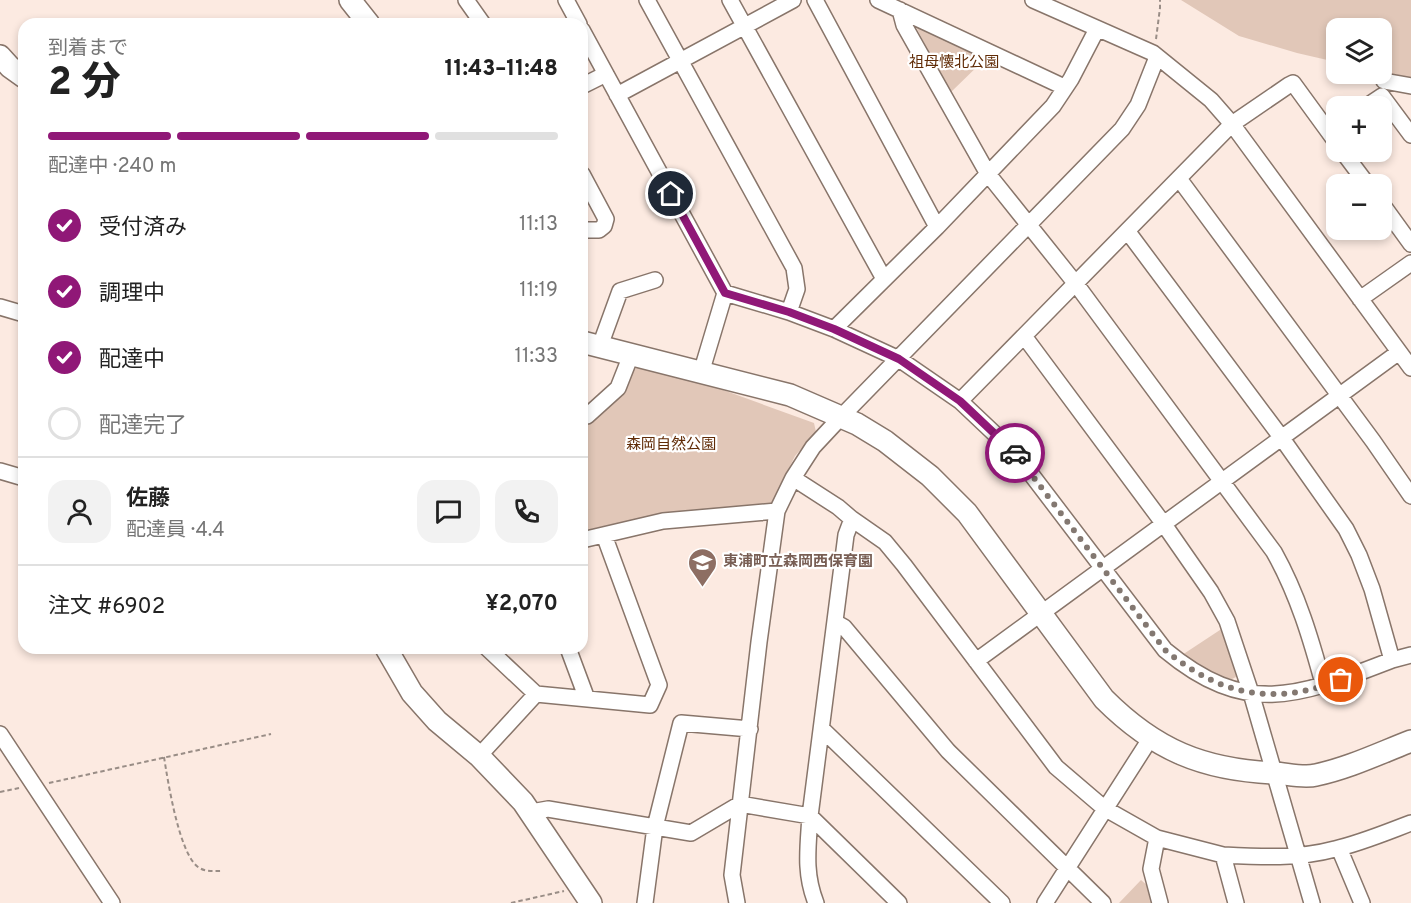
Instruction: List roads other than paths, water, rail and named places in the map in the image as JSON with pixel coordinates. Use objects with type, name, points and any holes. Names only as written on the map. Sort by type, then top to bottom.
[{"type":"street","points":[[350,0],[364,18]]},
{"type":"street","points":[[466,0],[479,18]]},
{"type":"street","points":[[566,0],[576,18]]},
{"type":"street","points":[[647,0],[794,268],[797,290],[789,312]]},
{"type":"street","points":[[730,0],[884,279]]},
{"type":"street","points":[[617,96],[793,0]]},
{"type":"street","points":[[814,0],[937,227]]},
{"type":"street","points":[[878,0],[1064,87]]},
{"type":"street","points":[[1033,0],[1155,55],[1211,100],[1232,124],[1411,368]]},
{"type":"street","points":[[900,10],[904,24],[987,174],[1076,284],[1274,552],[1290,580],[1310,634],[1324,687]]},
{"type":"street","points":[[834,329],[937,227],[1053,106],[1071,80],[1097,29]]},
{"type":"street","points":[[588,41],[725,293],[789,312],[834,329],[899,359],[960,401],[1015,453],[1165,650],[1182,664],[1225,687],[1251,693],[1287,694],[1324,687],[1392,660],[1411,655]]},
{"type":"street","points":[[737,903],[732,874],[760,631],[777,511],[793,478],[813,447],[841,417],[1122,129],[1138,105],[1155,55]]},
{"type":"street","points":[[1,58],[18,72]]},
{"type":"street","points":[[588,83],[606,74]]},
{"type":"street","points":[[1392,82],[1411,86]]},
{"type":"street","points":[[960,401],[1180,180],[1232,124],[1293,83],[1326,124]]},
{"type":"street","points":[[1392,109],[1411,135]]},
{"type":"street","points":[[1180,180],[1411,496]]},
{"type":"street","points":[[588,185],[606,219],[604,226],[599,230],[588,230]]},
{"type":"street","points":[[1392,218],[1411,244]]},
{"type":"street","points":[[1128,232],[1281,437],[1346,529],[1372,589],[1392,660]]},
{"type":"street","points":[[1360,299],[1411,263]]},
{"type":"street","points":[[655,280],[620,291],[591,344],[790,395],[841,417],[885,441],[930,476],[967,513],[1104,699],[1125,720],[1150,739],[1189,757],[1222,768],[1243,772],[1314,776],[1411,741]]},
{"type":"street","points":[[701,373],[725,293]]},
{"type":"street","points":[[0,307],[18,312]]},
{"type":"street","points":[[1024,336],[1163,523],[1211,592],[1227,621],[1251,693],[1312,903]]},
{"type":"street","points":[[976,661],[1399,352]]},
{"type":"street","points":[[588,415],[618,388],[631,355]]},
{"type":"street","points":[[0,471],[18,476]]},
{"type":"street","points":[[793,478],[838,507],[885,542],[1056,767],[1104,808],[1157,838],[1223,855],[1268,857],[1339,848],[1410,826]]},
{"type":"street","points":[[588,539],[663,521],[777,511]]},
{"type":"street","points":[[816,903],[809,886],[807,860],[810,816],[846,535],[852,519]]},
{"type":"street","points":[[494,654],[536,694],[650,705],[659,685],[604,535]]},
{"type":"street","points":[[835,622],[844,627],[948,751],[1104,903]]},
{"type":"street","points":[[389,654],[412,693],[437,720],[479,756],[531,812],[586,895]]},
{"type":"street","points":[[570,654],[587,699]]},
{"type":"street","points":[[479,756],[536,694]]},
{"type":"street","points":[[645,903],[655,827],[681,723],[750,729]]},
{"type":"street","points":[[822,729],[1002,903]]},
{"type":"street","points":[[0,734],[112,903]]},
{"type":"street","points":[[1045,903],[1150,739]]},
{"type":"street","points":[[531,812],[548,809],[691,833],[740,804],[810,816],[899,903]]},
{"type":"street","points":[[1157,838],[1151,869],[1160,903]]},
{"type":"street","points":[[1339,848],[1362,903]]},
{"type":"street","points":[[1223,855],[1236,903]]},
{"type":"place","name":"東浦町立森岡西保育園","points":[[702,588]]},
{"type":"park label","name":"祖母懐北公園","points":[[954,63]]},
{"type":"park label","name":"森岡自然公園","points":[[671,445]]}]
